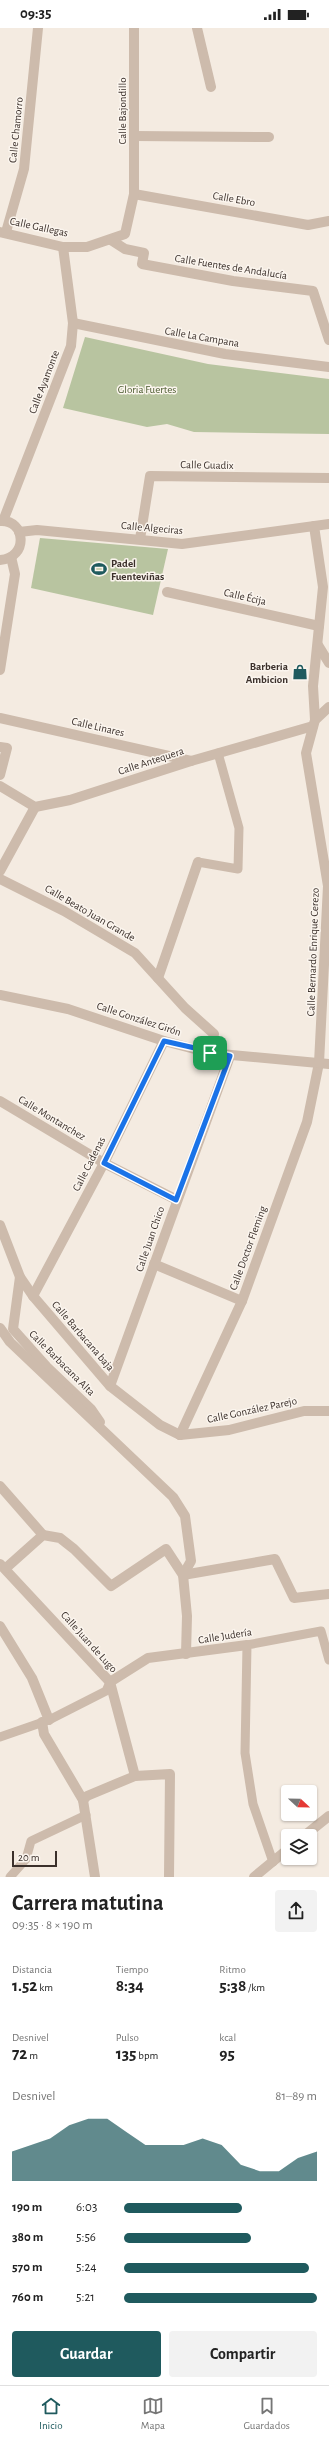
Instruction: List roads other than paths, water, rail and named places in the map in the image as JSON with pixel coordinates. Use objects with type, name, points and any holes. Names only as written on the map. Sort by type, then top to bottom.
[{"type":"street","name":"Calle Chamorro","points":[[3,232],[24,169],[38,28]]},
{"type":"street","name":"Calle Bajondillo","points":[[134,28],[134,194]]},
{"type":"street","points":[[197,28],[211,87]]},
{"type":"street","points":[[134,136],[269,137]]},
{"type":"street","name":"Calle Gallegas","points":[[3,232],[63,246],[87,247],[125,234],[134,194]]},
{"type":"street","name":"Calle Ebro","points":[[134,194],[308,225],[329,221]]},
{"type":"street","name":"Calle Fuentes de Andalucía","points":[[111,240],[125,249],[144,253],[142,264],[233,281],[314,291],[329,340]]},
{"type":"street","name":"Calle Ayamonte","points":[[2,521],[71,346],[73,323],[63,246]]},
{"type":"street","name":"Calle La Campana","points":[[73,323],[225,354],[329,364]]},
{"type":"street","name":"Calle Guadix","points":[[140,539],[150,476],[329,478]]},
{"type":"street","points":[[0,560],[12,558],[19,549],[19,532],[10,522],[2,521]]},
{"type":"street","name":"Calle Algeciras","points":[[19,532],[37,530],[182,544],[329,524]]},
{"type":"street","points":[[314,526],[326,586],[318,626],[318,645],[313,686],[314,723]]},
{"type":"street","points":[[0,670],[15,574],[12,558]]},
{"type":"street","name":"Calle Écija","points":[[167,592],[318,626]]},
{"type":"street","points":[[318,645],[329,663]]},
{"type":"street","points":[[314,723],[329,707]]},
{"type":"street","name":"Calle Linares","points":[[0,718],[191,761]]},
{"type":"street","name":"Calle Antequera","points":[[35,807],[70,800],[314,723]]},
{"type":"street","name":"Calle Bernardo Enrique Cerezo","points":[[314,723],[306,753],[329,885],[324,1063]]},
{"type":"street","points":[[0,747],[7,748],[0,775]]},
{"type":"street","points":[[158,978],[198,862],[238,869],[239,828],[218,753]]},
{"type":"street","points":[[0,786],[35,807],[0,871]]},
{"type":"street","name":"Calle Beato Juan Grande","points":[[0,879],[64,910],[135,953],[185,1008],[214,1034],[210,1053]]},
{"type":"street","name":"Calle González Girón","points":[[0,995],[68,1009],[164,1041],[210,1053],[230,1056],[324,1063]]},
{"type":"street","name":"Calle Cadenas","points":[[33,1296],[104,1163],[164,1041]]},
{"type":"street","name":"Calle Juan Chico","points":[[110,1386],[176,1200],[230,1056]]},
{"type":"street","name":"Calle Doctor Fleming","points":[[180,1435],[242,1301],[307,1122],[324,1063]]},
{"type":"street","name":"Calle Montanchez","points":[[0,1101],[104,1163],[176,1200]]},
{"type":"street","name":"Calle Barbacana baja","points":[[0,1225],[20,1277],[33,1296],[110,1386],[160,1424],[180,1435]]},
{"type":"street","points":[[154,1264],[242,1301]]},
{"type":"street","name":"Calle Barbacana Alta","points":[[20,1277],[13,1329],[47,1367],[91,1409],[110,1437]]},
{"type":"street","name":"Calle Barbacana Alta","points":[[0,1328],[10,1342],[173,1497],[184,1516],[191,1561],[183,1575],[187,1616],[186,1654]]},
{"type":"street","name":"Calle González Parejo","points":[[180,1435],[229,1430],[304,1411],[329,1411]]},
{"type":"street","points":[[0,1486],[43,1535],[60,1538],[65,1541],[111,1586],[166,1549],[183,1575],[275,1559],[294,1598],[329,1594]]},
{"type":"street","points":[[3,1566],[43,1535]]},
{"type":"street","name":"Calle Juan de Lugo","points":[[3,1566],[110,1682],[135,1776]]},
{"type":"street","points":[[0,1626],[32,1678],[46,1721],[44,1734],[83,1800],[95,1877]]},
{"type":"street","name":"Calle Judería","points":[[110,1682],[148,1658],[246,1645],[320,1632],[329,1660]]},
{"type":"street","points":[[246,1645],[245,1753],[253,1804],[273,1862]]},
{"type":"street","points":[[0,1737],[46,1721],[106,1692],[110,1682]]},
{"type":"street","points":[[83,1800],[87,1796],[135,1776],[170,1774],[170,1877]]},
{"type":"street","points":[[10,1877],[26,1859],[31,1841],[86,1815]]},
{"type":"street","points":[[313,1829],[329,1816]]},
{"type":"street","points":[[254,1877],[281,1855]]},
{"type":"place","name":"Padel Fuenteviñas","points":[[99,569]]},
{"type":"place","name":"Barberia Ambicion","points":[[300,672]]},
{"type":"park label","name":"Gloria Fuertes","points":[[147,389]]}]
